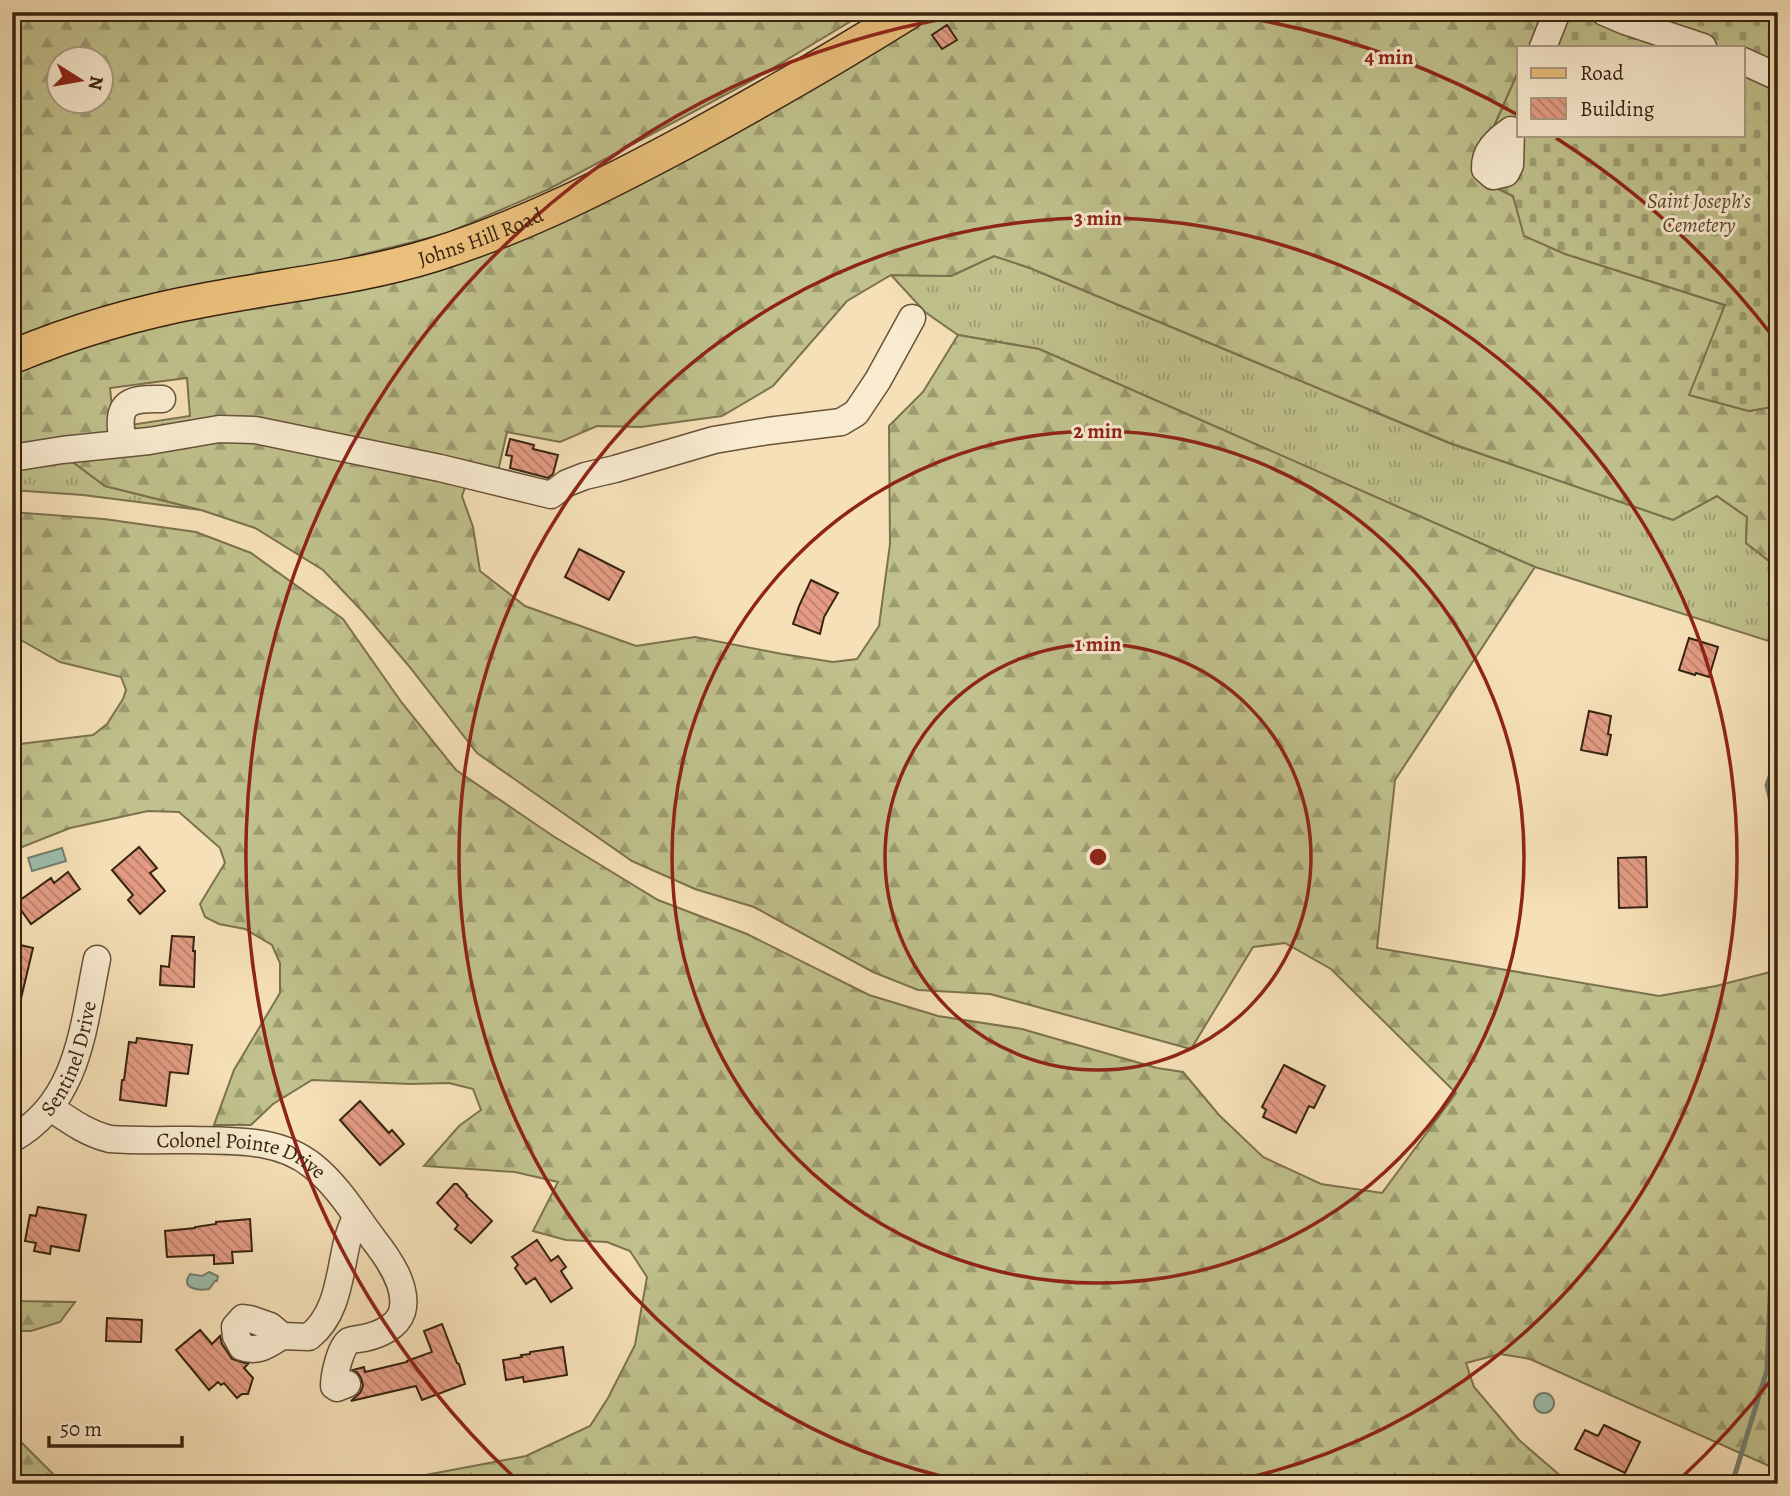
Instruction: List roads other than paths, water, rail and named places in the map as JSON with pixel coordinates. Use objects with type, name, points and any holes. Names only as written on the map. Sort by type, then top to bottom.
[{"type":"main road","name":"Johns Hill Road","points":[[12,357],[138,314],[363,273],[464,244],[603,186],[755,104],[909,12]]},
{"type":"street","points":[[1544,46],[1558,12]]},
{"type":"street","points":[[1604,12],[1700,46]]},
{"type":"street","points":[[1744,61],[1778,77]]},
{"type":"street","points":[[12,458],[149,441],[219,429],[255,429],[440,468],[551,495],[567,483],[585,476],[714,440],[841,422],[856,413],[878,380],[912,318]]},
{"type":"street","points":[[123,443],[119,423],[125,405],[146,398],[162,399]]},
{"type":"street","name":"Sentinel Drive","points":[[12,1139],[32,1126],[51,1108],[62,1091],[73,1064],[97,959]]},
{"type":"street","name":"Colonel Pointe Drive","points":[[51,1108],[95,1136],[110,1139],[269,1145],[311,1164],[330,1181],[391,1264],[403,1299],[402,1312],[396,1323],[383,1332],[351,1340],[346,1344],[334,1386],[337,1388],[347,1384]]},
{"type":"street","points":[[282,1336],[309,1337],[320,1328],[331,1309],[347,1240],[356,1216]]},
{"type":"waterway","points":[[1778,754],[1767,785],[1778,831]]},
{"type":"waterway","points":[[1732,1484],[1767,1370],[1771,1274],[1778,1261]]},
{"type":"park label","name":"Saint Joseph’s Cemetery","points":[[1699,213]]}]
